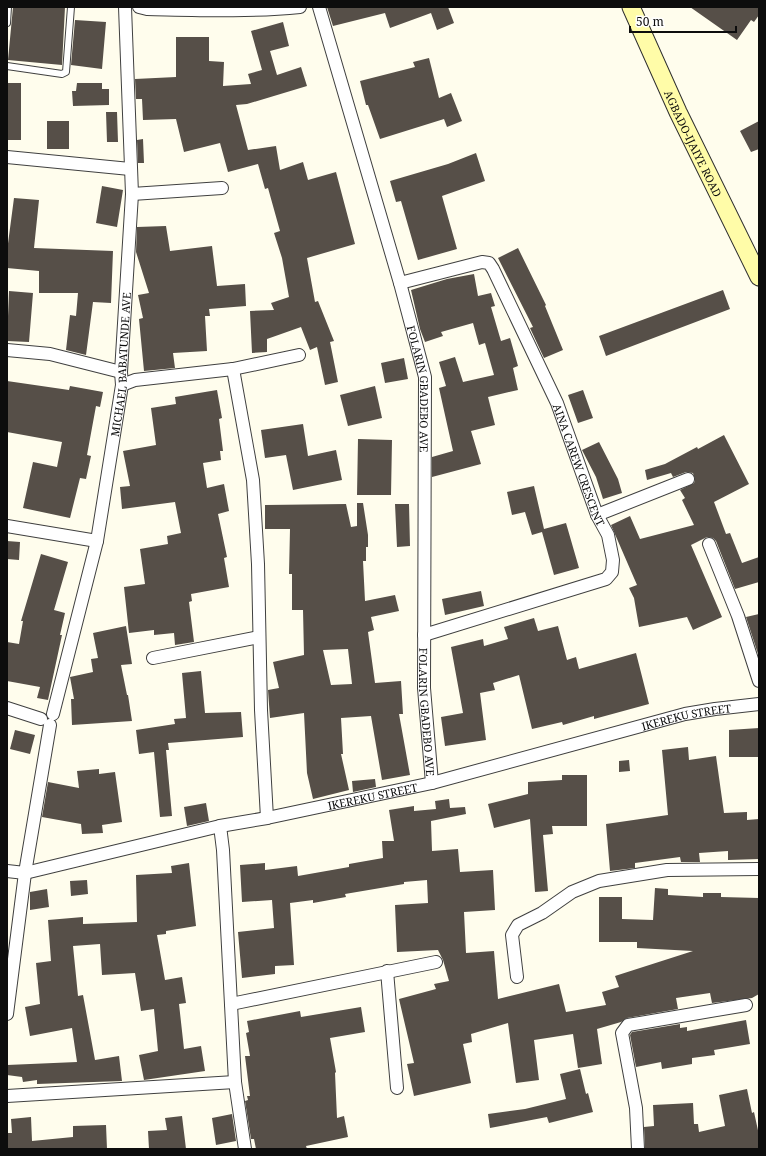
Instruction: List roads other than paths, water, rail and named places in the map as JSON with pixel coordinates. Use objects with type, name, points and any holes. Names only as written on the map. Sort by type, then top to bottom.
[{"type":"street","name":"MICHAEL BABATUNDE AVE","points":[[7,1014],[25,873],[48,719],[97,541],[122,385],[121,372],[132,194],[125,7]]},
{"type":"street","points":[[139,7],[147,10],[267,10],[300,7]]},
{"type":"street","name":"FOLARIN GBADEBO AVE","points":[[319,7],[400,283],[424,377],[424,688],[432,783]]},
{"type":"street","name":"AGBADO-IJAIYE ROAD","points":[[632,7],[678,112],[759,277]]},
{"type":"street","points":[[7,157],[130,169]]},
{"type":"street","points":[[132,194],[222,188]]},
{"type":"street","name":"AINA CAREW CRESCENT","points":[[400,283],[482,262],[489,263],[557,403],[597,515],[608,536],[613,560],[612,572],[606,578],[424,635]]},
{"type":"street","points":[[7,350],[50,354],[121,372]]},
{"type":"street","points":[[122,385],[135,380],[233,369],[299,355]]},
{"type":"street","points":[[233,369],[253,480],[258,564],[259,637],[267,818]]},
{"type":"street","points":[[597,515],[688,479]]},
{"type":"street","points":[[7,526],[97,541]]},
{"type":"street","points":[[709,544],[738,616],[759,681]]},
{"type":"street","points":[[153,658],[259,637]]},
{"type":"street","name":"IKEREKU STREET","points":[[7,871],[25,873],[220,826],[267,818],[432,783],[685,714],[759,704]]},
{"type":"street","points":[[7,708],[48,719]]},
{"type":"street","points":[[220,826],[223,850],[235,1082],[245,1149]]},
{"type":"street","points":[[517,977],[512,935],[514,930],[518,925],[542,913],[572,892],[598,881],[667,870],[759,869]]},
{"type":"street","points":[[231,1004],[436,962]]},
{"type":"street","points":[[387,971],[397,1088]]},
{"type":"street","points":[[638,1149],[636,1108],[622,1033],[628,1025],[746,1005]]},
{"type":"street","points":[[7,1096],[235,1082]]},
{"type":"lane","points":[[7,23],[8,7]]},
{"type":"lane","points":[[7,66],[62,74],[66,72],[71,7]]}]
